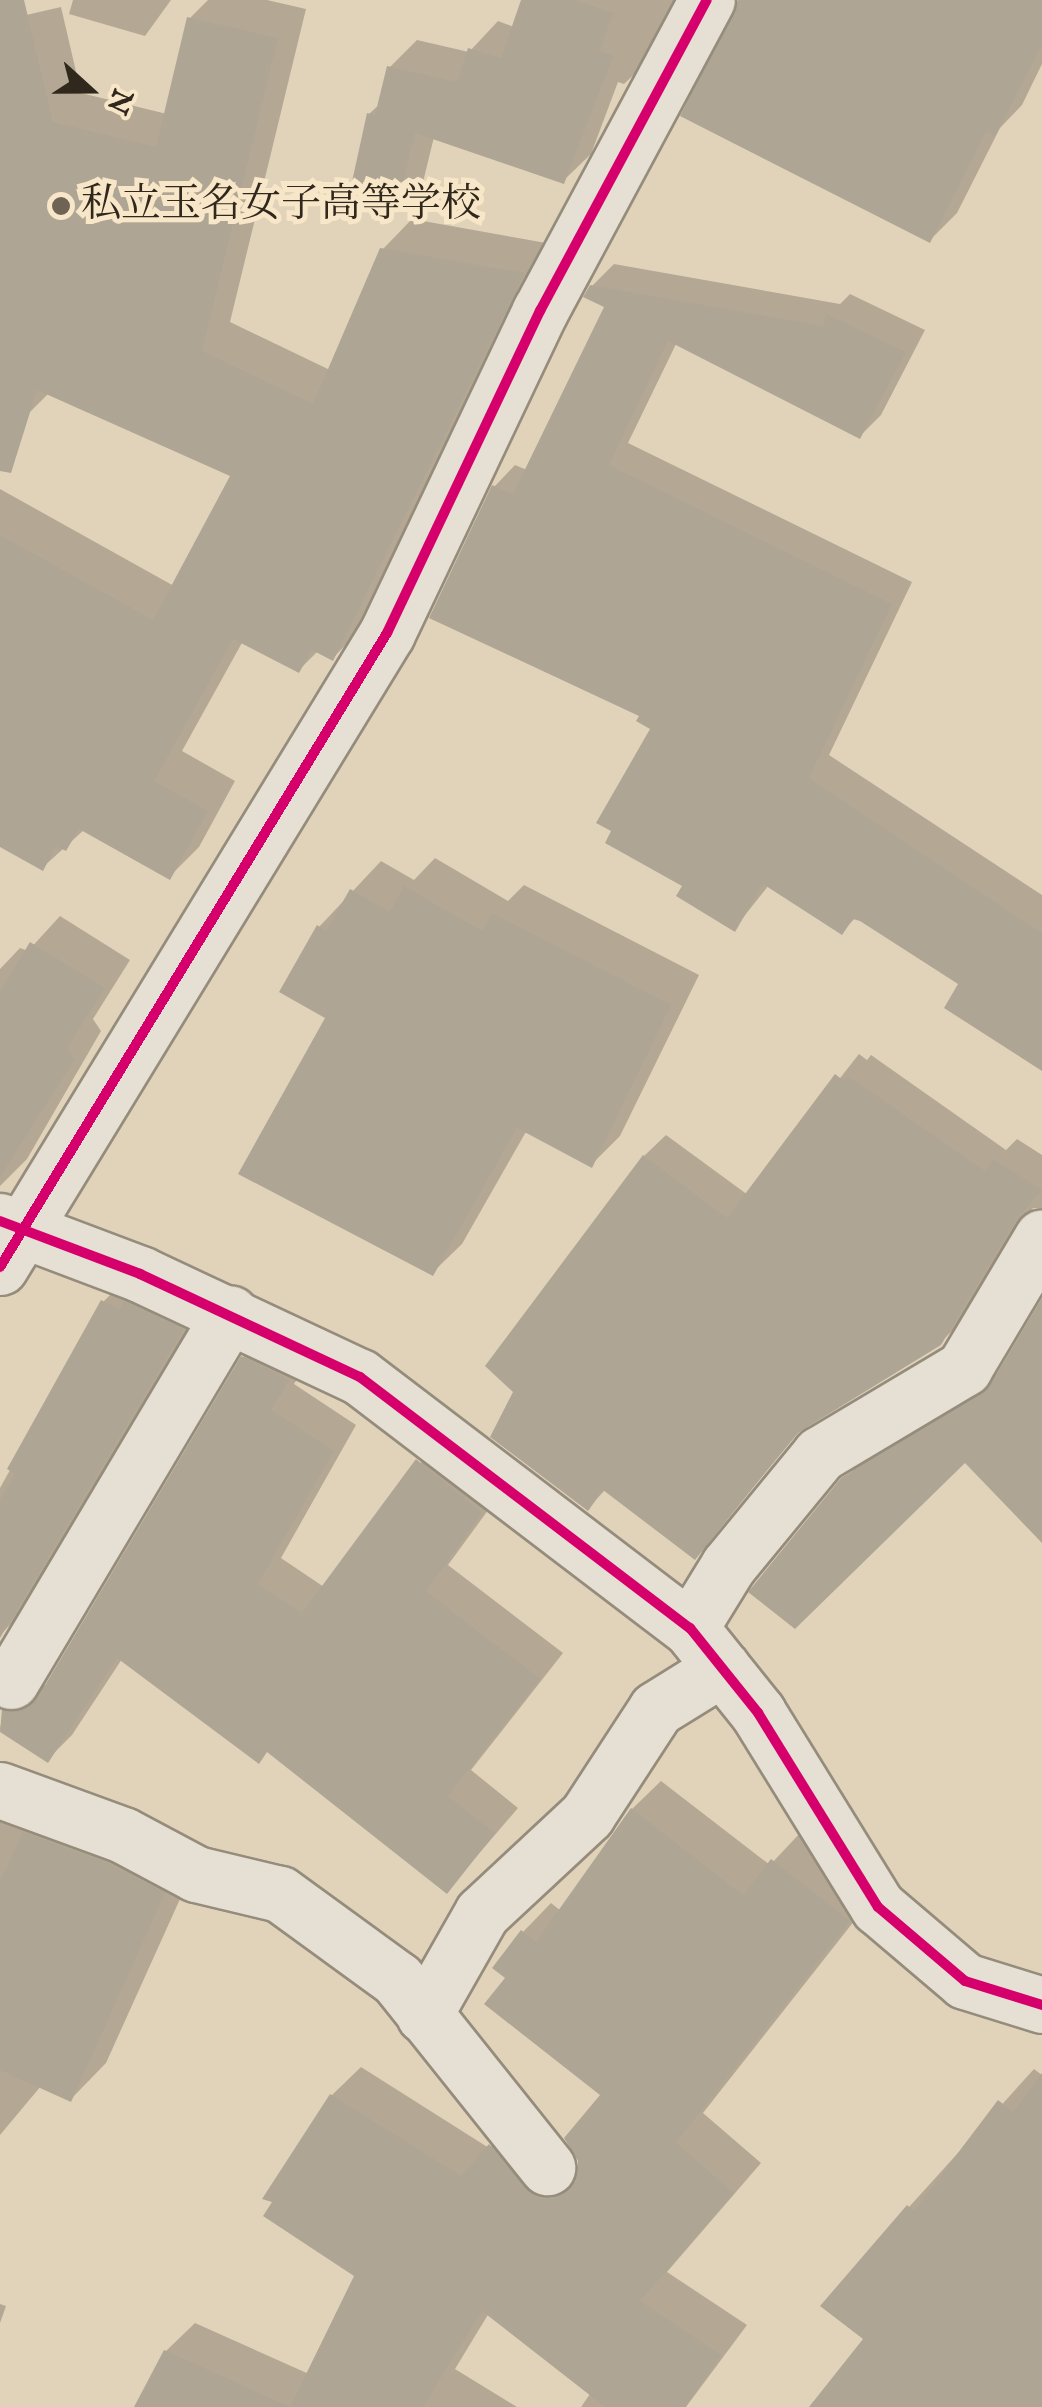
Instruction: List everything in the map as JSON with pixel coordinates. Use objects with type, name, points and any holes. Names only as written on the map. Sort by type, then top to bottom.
[{"type":"street","points":[[707,0],[540,311],[387,633],[6,1240],[140,1274],[360,1377],[706,1648],[758,1713],[878,1908],[965,1981],[1042,2005]]},
{"type":"street","points":[[424,2014],[482,1913],[587,1815],[656,1709],[706,1648],[728,1566],[820,1454],[964,1368],[1042,1237]]},
{"type":"street","points":[[11,1680],[230,1314]]},
{"type":"street","points":[[0,1790],[123,1835],[196,1874],[280,1894],[397,1979],[547,2168]]},
{"type":"building","points":[[0,0],[24,0],[53,122],[156,147],[187,17],[278,38],[202,351],[313,404],[380,248],[525,273],[333,661],[312,650],[299,673],[233,639],[154,781],[208,811],[170,880],[79,829],[66,851],[56,846],[43,871],[0,847],[0,535],[153,620],[230,476],[37,390],[11,473],[0,471]]},
{"type":"building","points":[[521,0],[575,0],[613,13],[600,51],[613,56],[564,184],[415,133],[396,212],[348,200],[367,113],[375,115],[387,66],[457,82],[468,48],[501,58]]},
{"type":"building","points":[[738,0],[1042,0],[1042,45],[995,136],[986,131],[930,243],[680,116]]},
{"type":"building","points":[[590,285],[823,326],[826,314],[906,352],[860,439],[668,341],[609,465],[892,604],[809,778],[1042,933],[1042,1071],[944,1008],[958,984],[860,921],[853,919],[842,935],[763,884],[735,932],[676,896],[682,886],[605,843],[611,831],[596,823],[650,729],[636,721],[639,716],[429,618],[492,485],[513,494],[604,307],[583,297]]},
{"type":"building","points":[[404,886],[482,931],[492,913],[671,1005],[592,1168],[517,1128],[433,1276],[238,1174],[325,1018],[279,992],[317,925],[326,931],[350,889],[390,912]]},
{"type":"building","points":[[30,942],[105,988],[67,1048],[75,1059],[0,1177],[0,991]]},
{"type":"building","points":[[835,1074],[844,1081],[848,1076],[985,1171],[993,1159],[1042,1190],[1015,1221],[941,1345],[796,1434],[695,1560],[603,1490],[588,1511],[490,1437],[513,1392],[485,1366],[643,1155],[727,1218]]},
{"type":"building","points":[[1042,1298],[1042,1543],[965,1463],[795,1629],[748,1592],[841,1478],[990,1385]]},
{"type":"building","points":[[101,1300],[120,1310],[124,1301],[184,1329],[0,1638],[0,1500],[15,1474],[7,1469]]},
{"type":"building","points":[[241,1356],[290,1380],[271,1410],[334,1451],[258,1584],[302,1613],[416,1459],[482,1513],[426,1591],[540,1679],[448,1796],[495,1833],[447,1894],[267,1752],[259,1764],[117,1658],[48,1763],[0,1732],[2,1710],[25,1709],[38,1697]]},
{"type":"building","points":[[631,1808],[743,1895],[771,1859],[850,1921],[676,2143],[734,2193],[640,2301],[721,2355],[685,2407],[605,2407],[482,2311],[423,2407],[290,2407],[354,2276],[263,2216],[272,2202],[262,2199],[330,2094],[461,2176],[489,2144],[535,2196],[553,2198],[576,2179],[578,2161],[564,2138],[600,2095],[484,2004],[505,1978],[492,1968],[521,1930],[536,1942]]},
{"type":"building","points":[[23,1832],[110,1864],[165,1893],[71,2102],[0,2070],[0,1882]]},
{"type":"building","points":[[1042,2073],[1042,2407],[809,2407],[863,2339],[820,2306],[907,2205],[914,2211],[998,2100],[1013,2112]]},
{"type":"building","points":[[164,2350],[290,2407],[134,2407]]},
{"type":"cycle path","points":[[0,1267],[387,633],[540,311],[707,0]]},
{"type":"cycle path","points":[[0,1221],[140,1274],[360,1377],[690,1628],[758,1713],[878,1907],[965,1981],[1042,2005]]},
{"type":"place","name":"私立玉名女子高等学校","points":[[61,206]]}]
